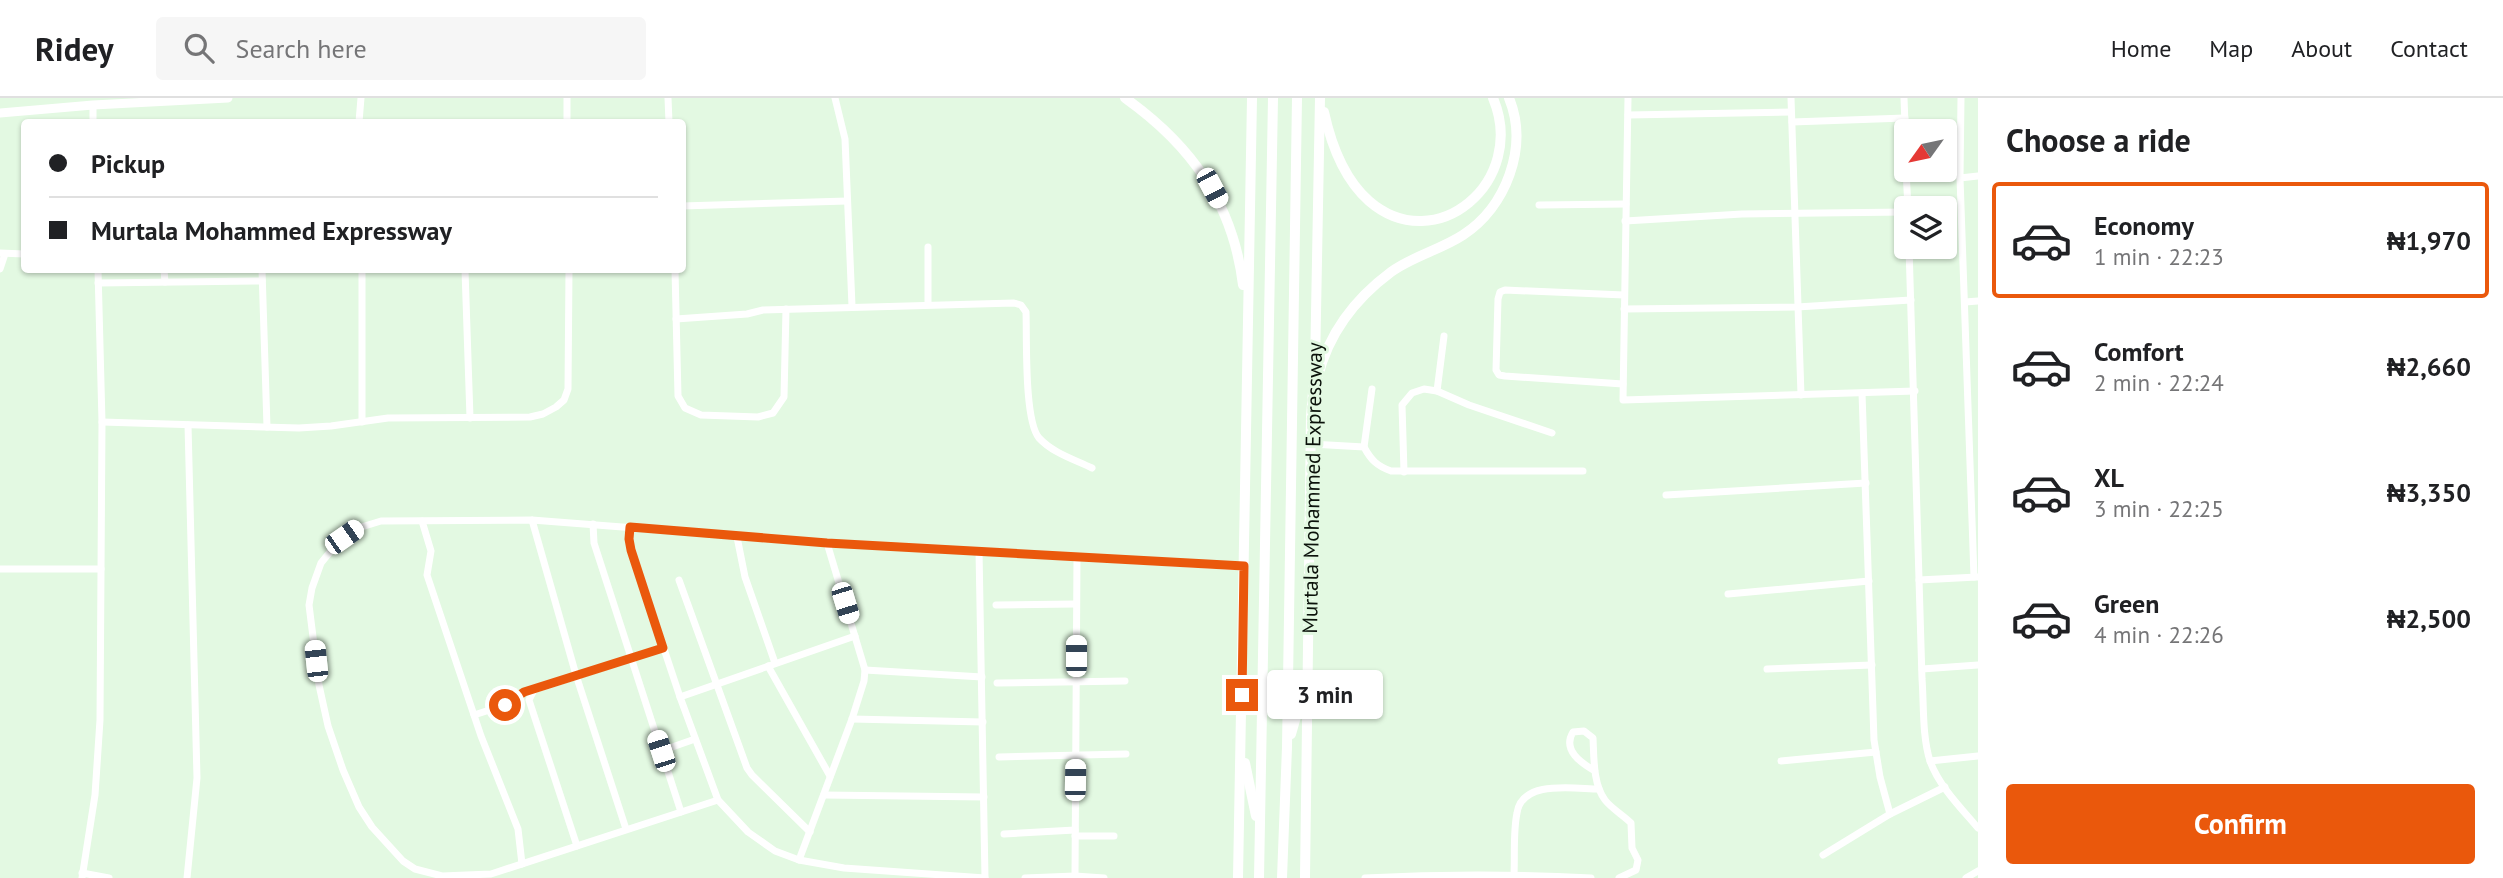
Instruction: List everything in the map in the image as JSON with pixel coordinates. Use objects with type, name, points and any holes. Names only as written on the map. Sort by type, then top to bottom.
[{"type":"highway","points":[[1125,98],[1177,141],[1208,180],[1237,252],[1247,318]]},
{"type":"highway","points":[[1238,878],[1252,98]]},
{"type":"highway","points":[[1259,878],[1273,98]]},
{"type":"highway","name":"Murtala Mohammed Expressway","points":[[1282,878],[1287,747],[1297,98]]},
{"type":"highway","points":[[1321,98],[1331,139],[1352,181],[1371,202],[1383,210],[1394,216],[1418,220],[1446,215],[1460,209],[1482,192],[1490,181],[1498,161],[1501,141],[1501,128],[1493,98]]},
{"type":"highway","name":"Murtala Mohammed Expressway","points":[[1305,878],[1311,416],[1315,368],[1321,98]]},
{"type":"highway","points":[[1311,416],[1321,365],[1338,328],[1349,312],[1393,271],[1474,227],[1496,202],[1516,154],[1515,120],[1509,98]]},
{"type":"highway","points":[[1287,747],[1308,675]]},
{"type":"highway","points":[[1241,747],[1260,833]]},
{"type":"main road","points":[[0,113],[228,98]]},
{"type":"street","points":[[359,119],[361,98]]},
{"type":"street","points":[[567,98],[567,119]]},
{"type":"street","points":[[668,98],[669,119]]},
{"type":"street","points":[[835,98],[845,139],[852,306]]},
{"type":"street","points":[[1628,98],[1623,400],[1915,391]]},
{"type":"street","points":[[1791,98],[1801,395]]},
{"type":"street","points":[[1791,122],[1905,118],[1903,98]]},
{"type":"street","points":[[1919,580],[1976,577],[1975,483],[1968,393],[1960,178],[1961,98]]},
{"type":"street","points":[[93,105],[93,119]]},
{"type":"street","points":[[1628,115],[1791,112]]},
{"type":"street","points":[[1960,178],[1978,176]]},
{"type":"street","points":[[686,206],[847,201]]},
{"type":"street","points":[[1539,205],[1626,204]]},
{"type":"street","points":[[1625,220],[1894,210]]},
{"type":"street","points":[[928,247],[928,304]]},
{"type":"street","points":[[0,269],[3,254],[21,254]]},
{"type":"street","points":[[1909,259],[1924,716],[1930,761],[1945,787],[1978,828]]},
{"type":"street","points":[[98,273],[102,422],[100,720],[94,795],[82,876],[109,878]]},
{"type":"street","points":[[164,273],[165,282]]},
{"type":"street","points":[[262,273],[267,427]]},
{"type":"street","points":[[362,273],[362,422]]},
{"type":"street","points":[[464,273],[470,418]]},
{"type":"street","points":[[102,422],[267,427],[331,426],[388,418],[530,417],[543,414],[564,400],[568,389],[569,273]]},
{"type":"street","points":[[675,273],[678,396],[685,408],[701,415],[758,417],[773,413],[784,397],[786,309]]},
{"type":"street","points":[[98,283],[262,281]]},
{"type":"street","points":[[1623,384],[1505,376],[1496,370],[1497,299],[1500,292],[1505,290],[1624,295]]},
{"type":"street","points":[[1624,309],[1797,307],[1911,300]]},
{"type":"street","points":[[1965,302],[1978,301]]},
{"type":"street","points":[[676,319],[747,314],[763,310],[1014,303],[1026,312],[1033,428],[1037,436],[1056,451],[1091,468]]},
{"type":"street","points":[[1437,391],[1444,336]]},
{"type":"street","points":[[1371,389],[1364,447],[1371,460],[1380,467],[1404,472],[1583,471]]},
{"type":"street","points":[[1404,472],[1402,405],[1412,393],[1424,389],[1437,391],[1469,405],[1552,433]]},
{"type":"street","points":[[1862,393],[1876,752],[1890,814]]},
{"type":"street","points":[[1968,393],[1978,393]]},
{"type":"street","points":[[187,878],[197,778],[188,425]]},
{"type":"street","points":[[1311,444],[1364,447]]},
{"type":"street","points":[[1666,495],[1866,483]]},
{"type":"street","points":[[718,800],[477,876],[442,876],[415,869],[403,861],[372,827],[359,807],[342,770],[328,726],[319,685],[309,604],[321,564],[344,537],[355,529],[381,521],[532,520],[827,543],[1244,566]]},
{"type":"street","points":[[532,520],[576,675],[626,829]]},
{"type":"street","points":[[422,521],[431,551],[427,575],[474,715],[518,829],[523,863]]},
{"type":"street","points":[[593,524],[594,543],[681,812]]},
{"type":"street","points":[[630,527],[631,550],[718,800],[761,842],[787,857],[857,870],[985,878],[979,551]]},
{"type":"street","points":[[737,537],[745,577],[772,664],[831,776]]},
{"type":"street","points":[[799,860],[852,719],[865,670],[827,543]]},
{"type":"street","points":[[1075,876],[1077,556]]},
{"type":"street","points":[[0,568],[101,569]]},
{"type":"street","points":[[679,580],[752,775],[810,832]]},
{"type":"street","points":[[1728,594],[1869,581]]},
{"type":"street","points":[[996,605],[1076,604]]},
{"type":"street","points":[[680,697],[855,636]]},
{"type":"street","points":[[474,715],[505,705],[524,692],[663,648]]},
{"type":"street","points":[[1922,669],[1978,664]]},
{"type":"street","points":[[1767,669],[1872,665]]},
{"type":"street","points":[[865,670],[982,677]]},
{"type":"street","points":[[997,683],[1125,681]]},
{"type":"street","points":[[534,690],[529,700],[577,846]]},
{"type":"street","points":[[852,719],[983,722]]},
{"type":"street","points":[[1595,771],[1579,762],[1570,748],[1573,732],[1584,731],[1593,738],[1599,789],[1606,800],[1631,823],[1636,870],[1619,878]]},
{"type":"street","points":[[661,751],[695,739]]},
{"type":"street","points":[[1781,761],[1876,752]]},
{"type":"street","points":[[999,757],[1126,754]]},
{"type":"street","points":[[1930,761],[1978,756]]},
{"type":"street","points":[[1823,855],[1890,814],[1945,787]]},
{"type":"street","points":[[1514,874],[1517,813],[1524,798],[1542,789],[1599,789]]},
{"type":"street","points":[[824,795],[984,797]]},
{"type":"street","points":[[1004,834],[1075,833],[1114,836]]},
{"type":"street","points":[[413,878],[415,869]]},
{"type":"street","points":[[1966,878],[1978,871]]},
{"type":"street","points":[[1365,878],[1447,873],[1591,878]]},
{"type":"street","points":[[1026,878],[1104,878]]},
{"type":"route","points":[[505,705],[524,692],[663,648],[631,550],[630,527],[827,543],[1244,566],[1242,695]]}]
